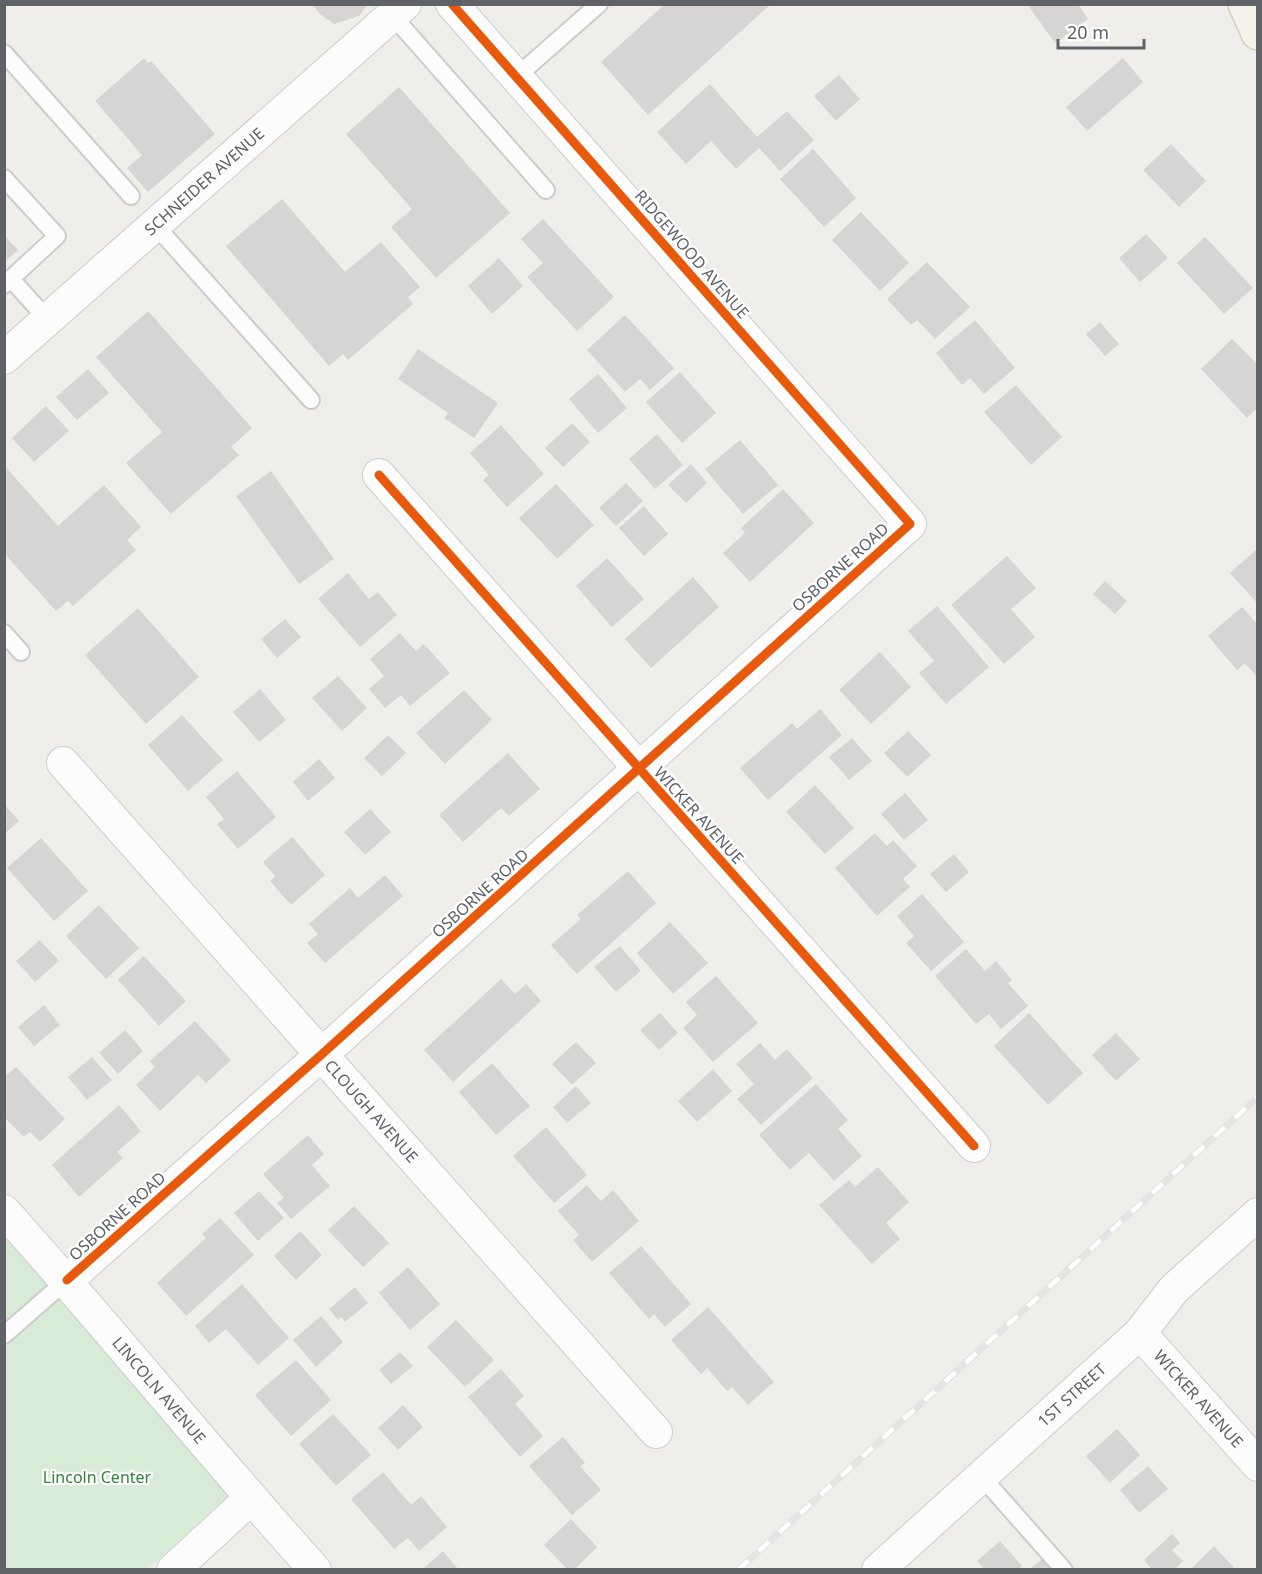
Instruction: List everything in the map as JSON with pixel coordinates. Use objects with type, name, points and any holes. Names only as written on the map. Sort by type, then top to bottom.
[{"type":"main road","points":[[1245,4],[1257,33]]},
{"type":"street","name":"RIDGEWOOD AVENUE","points":[[452,4],[910,524]]},
{"type":"street","name":"SCHNEIDER AVENUE","points":[[4,358],[399,10]]},
{"type":"street","name":"WICKER AVENUE","points":[[379,475],[974,1146]]},
{"type":"street","name":"OSBORNE ROAD","points":[[67,1280],[639,770],[910,524]]},
{"type":"street","name":"CLOUGH AVENUE","points":[[63,763],[656,1432]]},
{"type":"street","name":"LINCOLN AVENUE","points":[[4,1211],[67,1280],[250,1498],[315,1569]]},
{"type":"street","name":"1ST STREET","points":[[878,1569],[1140,1333],[1174,1289],[1257,1214]]},
{"type":"street","name":"WICKER AVENUE","points":[[1140,1333],[1257,1465]]},
{"type":"street","points":[[173,1569],[250,1498]]},
{"type":"lane","points":[[516,78],[598,4]]},
{"type":"lane","points":[[399,10],[546,190]]},
{"type":"lane","points":[[4,53],[131,196]]},
{"type":"lane","points":[[4,178],[57,236],[8,282],[48,320]]},
{"type":"lane","points":[[155,225],[311,400]]},
{"type":"lane","points":[[4,633],[21,652]]},
{"type":"lane","points":[[4,1335],[67,1280]]},
{"type":"lane","points":[[981,1476],[1064,1569]]},
{"type":"green space","name":"Lincoln Center","points":[[4,1232],[232,1492],[148,1569],[5,1569]]},
{"type":"building","points":[[312,4],[368,4],[359,16],[334,24],[320,14]]},
{"type":"building","points":[[665,4],[771,4],[648,115],[601,62]]},
{"type":"building","points":[[1027,4],[1078,4],[1088,19],[1055,43]]},
{"type":"building","points":[[144,58],[148,63],[151,61],[215,134],[148,192],[127,168],[142,155],[95,101]]},
{"type":"building","points":[[1123,58],[1143,82],[1087,131],[1066,107]]},
{"type":"building","points":[[839,75],[860,99],[836,121],[814,96]]},
{"type":"building","points":[[710,84],[757,137],[787,111],[814,140],[780,171],[759,148],[736,169],[711,141],[686,164],[657,132]]},
{"type":"building","points":[[399,87],[510,213],[436,278],[391,227],[412,209],[346,134]]},
{"type":"building","points":[[1171,144],[1206,181],[1179,207],[1143,170]]},
{"type":"building","points":[[813,149],[856,198],[824,227],[780,179]]},
{"type":"building","points":[[282,199],[345,272],[381,242],[420,287],[408,297],[413,304],[348,360],[343,354],[329,366],[226,246]]},
{"type":"building","points":[[861,212],[909,263],[880,291],[832,240]]},
{"type":"building","points":[[543,219],[614,297],[577,331],[527,277],[543,263],[521,239]]},
{"type":"building","points":[[1146,234],[1168,258],[1140,282],[1119,258]]},
{"type":"building","points":[[4,235],[18,250],[4,262]]},
{"type":"building","points":[[1205,237],[1253,288],[1224,314],[1177,263]]},
{"type":"building","points":[[499,258],[523,286],[492,314],[468,286]]},
{"type":"building","points":[[927,262],[970,307],[935,339],[917,320],[911,325],[887,299]]},
{"type":"building","points":[[148,311],[252,428],[231,447],[239,455],[171,514],[126,463],[162,432],[96,357]]},
{"type":"building","points":[[625,315],[674,368],[650,390],[640,379],[625,392],[587,350]]},
{"type":"building","points":[[975,320],[1015,368],[984,394],[970,378],[962,385],[936,353]]},
{"type":"building","points":[[1100,322],[1119,344],[1105,356],[1086,334]]},
{"type":"building","points":[[1232,339],[1258,365],[1258,407],[1247,418],[1201,369]]},
{"type":"building","points":[[418,349],[498,403],[474,438],[444,418],[448,413],[398,379]]},
{"type":"building","points":[[88,369],[109,393],[77,420],[56,397]]},
{"type":"building","points":[[680,372],[716,413],[682,443],[646,402]]},
{"type":"building","points":[[598,374],[627,408],[598,433],[569,399]]},
{"type":"building","points":[[1016,385],[1062,437],[1031,465],[984,412]]},
{"type":"building","points":[[46,406],[69,431],[34,462],[12,438]]},
{"type":"building","points":[[572,423],[590,442],[563,467],[545,448]]},
{"type":"building","points":[[501,425],[544,474],[507,507],[483,480],[489,475],[470,453]]},
{"type":"building","points":[[657,434],[683,465],[655,489],[629,459]]},
{"type":"building","points":[[740,440],[778,485],[743,514],[705,469]]},
{"type":"building","points":[[691,464],[707,483],[686,503],[668,485]]},
{"type":"building","points":[[4,465],[58,526],[104,485],[141,527],[127,540],[136,550],[73,606],[68,601],[56,611],[4,553]]},
{"type":"building","points":[[271,471],[334,559],[299,584],[236,496]]},
{"type":"building","points":[[626,483],[643,501],[616,526],[599,508]]},
{"type":"building","points":[[556,484],[594,525],[557,559],[519,518]]},
{"type":"building","points":[[783,489],[814,523],[750,582],[723,553],[745,533],[741,528]]},
{"type":"building","points":[[644,506],[668,534],[644,556],[619,528]]},
{"type":"building","points":[[1258,548],[1258,604],[1230,573]]},
{"type":"building","points":[[1007,556],[1036,588],[1011,609],[1035,637],[1004,664],[951,605]]},
{"type":"building","points":[[607,558],[644,599],[612,627],[576,586]]},
{"type":"building","points":[[348,573],[369,599],[378,592],[397,615],[360,647],[318,599]]},
{"type":"building","points":[[693,577],[719,607],[651,668],[625,639]]},
{"type":"building","points":[[1105,581],[1127,601],[1115,614],[1093,594]]},
{"type":"building","points":[[937,606],[989,667],[946,704],[919,673],[934,661],[908,631]]},
{"type":"building","points":[[1242,607],[1258,625],[1258,678],[1245,663],[1237,670],[1208,636]]},
{"type":"building","points":[[138,608],[199,677],[146,724],[85,655]]},
{"type":"building","points":[[285,619],[301,637],[277,658],[261,639]]},
{"type":"building","points":[[400,633],[416,651],[424,644],[450,673],[410,706],[401,695],[385,708],[369,689],[384,676],[370,659]]},
{"type":"building","points":[[880,652],[911,687],[871,724],[839,690]]},
{"type":"building","points":[[338,676],[367,708],[342,731],[312,698]]},
{"type":"building","points":[[260,689],[286,720],[259,742],[233,712]]},
{"type":"building","points":[[464,690],[492,720],[445,764],[416,733]]},
{"type":"building","points":[[820,709],[842,735],[768,800],[740,768],[792,723],[797,729]]},
{"type":"building","points":[[182,715],[223,760],[188,791],[148,745]]},
{"type":"building","points":[[908,731],[931,755],[907,777],[884,753]]},
{"type":"building","points":[[388,735],[406,753],[382,776],[364,758]]},
{"type":"building","points":[[852,738],[872,761],[849,780],[829,757]]},
{"type":"building","points":[[508,753],[540,789],[509,816],[501,808],[463,842],[439,815]]},
{"type":"building","points":[[319,759],[335,778],[308,801],[293,782]]},
{"type":"building","points":[[237,771],[276,817],[238,849],[217,824],[224,819],[206,797]]},
{"type":"building","points":[[815,785],[854,828],[825,854],[786,812]]},
{"type":"building","points":[[905,793],[928,820],[904,840],[881,814]]},
{"type":"building","points":[[4,804],[19,821],[4,834]]},
{"type":"building","points":[[370,809],[391,832],[365,855],[344,832]]},
{"type":"building","points":[[875,833],[887,846],[893,840],[917,866],[903,879],[910,887],[877,916],[835,868]]},
{"type":"building","points":[[292,837],[325,875],[291,905],[270,881],[275,876],[263,862]]},
{"type":"building","points":[[41,838],[88,891],[54,921],[7,868]]},
{"type":"building","points":[[954,854],[969,872],[946,892],[930,874]]},
{"type":"building","points":[[628,871],[656,903],[577,974],[551,945],[581,919],[577,915]]},
{"type":"building","points":[[385,875],[403,896],[325,963],[307,943],[318,934],[309,924],[350,888],[358,898]]},
{"type":"building","points":[[922,894],[964,942],[931,971],[906,943],[914,936],[897,916]]},
{"type":"building","points":[[99,905],[139,948],[106,979],[66,936]]},
{"type":"building","points":[[670,922],[708,963],[673,994],[637,953]]},
{"type":"building","points":[[40,940],[59,961],[35,982],[16,961]]},
{"type":"building","points":[[620,946],[641,971],[616,992],[594,967]]},
{"type":"building","points":[[966,949],[985,971],[996,961],[1012,980],[1008,983],[1028,1006],[1001,1029],[989,1014],[976,1024],[935,976]]},
{"type":"building","points":[[144,956],[186,1001],[159,1026],[118,980]]},
{"type":"building","points":[[716,976],[758,1023],[713,1062],[683,1028],[697,1015],[686,1002]]},
{"type":"building","points":[[501,979],[515,994],[526,984],[541,1001],[453,1082],[424,1050]]},
{"type":"building","points":[[44,1005],[60,1025],[34,1046],[18,1027]]},
{"type":"building","points":[[660,1013],[678,1033],[659,1050],[640,1030]]},
{"type":"building","points":[[1029,1013],[1083,1073],[1048,1105],[994,1046]]},
{"type":"building","points":[[195,1021],[231,1060],[206,1083],[198,1075],[160,1111],[136,1085],[155,1067],[150,1061]]},
{"type":"building","points":[[125,1030],[143,1051],[118,1074],[99,1053]]},
{"type":"building","points":[[1116,1033],[1140,1059],[1116,1081],[1092,1055]]},
{"type":"building","points":[[576,1042],[596,1063],[572,1085],[552,1064]]},
{"type":"building","points":[[760,1043],[775,1060],[787,1049],[813,1078],[761,1125],[737,1099],[754,1084],[736,1064]]},
{"type":"building","points":[[92,1057],[112,1080],[87,1100],[68,1077]]},
{"type":"building","points":[[492,1063],[530,1106],[496,1135],[459,1092]]},
{"type":"building","points":[[16,1067],[65,1119],[40,1142],[30,1132],[24,1137],[4,1117],[4,1077]]},
{"type":"building","points":[[713,1069],[732,1091],[697,1122],[678,1101]]},
{"type":"building","points":[[816,1084],[848,1120],[838,1129],[862,1156],[834,1181],[809,1153],[790,1170],[759,1135]]},
{"type":"building","points":[[576,1086],[591,1103],[567,1123],[553,1107]]},
{"type":"building","points":[[119,1105],[141,1131],[117,1152],[123,1158],[79,1197],[52,1165]]},
{"type":"building","points":[[546,1127],[587,1175],[554,1203],[513,1156]]},
{"type":"building","points":[[308,1135],[324,1154],[312,1165],[330,1186],[291,1219],[277,1203],[284,1198],[263,1174]]},
{"type":"building","points":[[878,1167],[909,1202],[886,1223],[900,1239],[872,1264],[819,1205],[849,1180],[855,1187]]},
{"type":"building","points":[[587,1185],[601,1201],[613,1190],[639,1221],[592,1262],[573,1240],[579,1235],[558,1211]]},
{"type":"building","points":[[259,1191],[284,1218],[258,1241],[234,1213]]},
{"type":"building","points":[[354,1206],[389,1243],[363,1267],[328,1230]]},
{"type":"building","points":[[220,1218],[254,1255],[186,1316],[157,1283],[206,1238],[202,1234]]},
{"type":"building","points":[[300,1231],[322,1255],[296,1280],[274,1256]]},
{"type":"building","points":[[641,1246],[691,1304],[665,1327],[654,1314],[649,1319],[609,1273]]},
{"type":"building","points":[[408,1267],[440,1304],[410,1330],[379,1293]]},
{"type":"building","points":[[242,1284],[289,1338],[258,1365],[226,1329],[209,1343],[195,1326]]},
{"type":"building","points":[[355,1287],[368,1303],[345,1322],[341,1317],[338,1320],[329,1309]]},
{"type":"building","points":[[708,1307],[774,1382],[748,1405],[732,1387],[727,1391],[707,1368],[701,1374],[671,1340]]},
{"type":"building","points":[[321,1316],[343,1342],[316,1367],[293,1340]]},
{"type":"building","points":[[456,1320],[494,1360],[465,1387],[427,1347]]},
{"type":"building","points":[[400,1352],[413,1366],[391,1384],[379,1370]]},
{"type":"building","points":[[296,1360],[331,1400],[291,1436],[255,1395]]},
{"type":"building","points":[[501,1369],[524,1396],[515,1404],[543,1436],[520,1457],[468,1397]]},
{"type":"building","points":[[403,1405],[423,1427],[398,1450],[378,1428]]},
{"type":"building","points":[[333,1414],[371,1455],[336,1486],[299,1444]]},
{"type":"building","points":[[1117,1429],[1140,1455],[1110,1483],[1086,1456]]},
{"type":"building","points":[[563,1437],[585,1463],[580,1466],[601,1490],[572,1515],[529,1466]]},
{"type":"building","points":[[1148,1466],[1168,1489],[1139,1513],[1120,1490]]},
{"type":"building","points":[[383,1472],[411,1505],[421,1496],[447,1527],[419,1551],[408,1538],[394,1549],[351,1499]]},
{"type":"building","points":[[571,1519],[597,1547],[574,1570],[568,1570],[544,1545]]},
{"type":"building","points":[[1172,1534],[1180,1543],[1172,1550],[1183,1561],[1174,1570],[1152,1570],[1144,1560]]},
{"type":"building","points":[[1000,1541],[1022,1566],[1018,1570],[985,1570],[977,1561]]},
{"type":"building","points":[[1214,1546],[1236,1570],[1190,1570]]},
{"type":"building","points":[[443,1551],[459,1570],[422,1570]]},
{"type":"building","points":[[1042,1559],[1051,1570],[1029,1570]]},
{"type":"railway","points":[[738,1570],[1258,1097]]},
{"type":"cycle path","points":[[67,1280],[321,1055],[910,524],[452,4]]},
{"type":"cycle path","points":[[379,475],[974,1146]]}]
